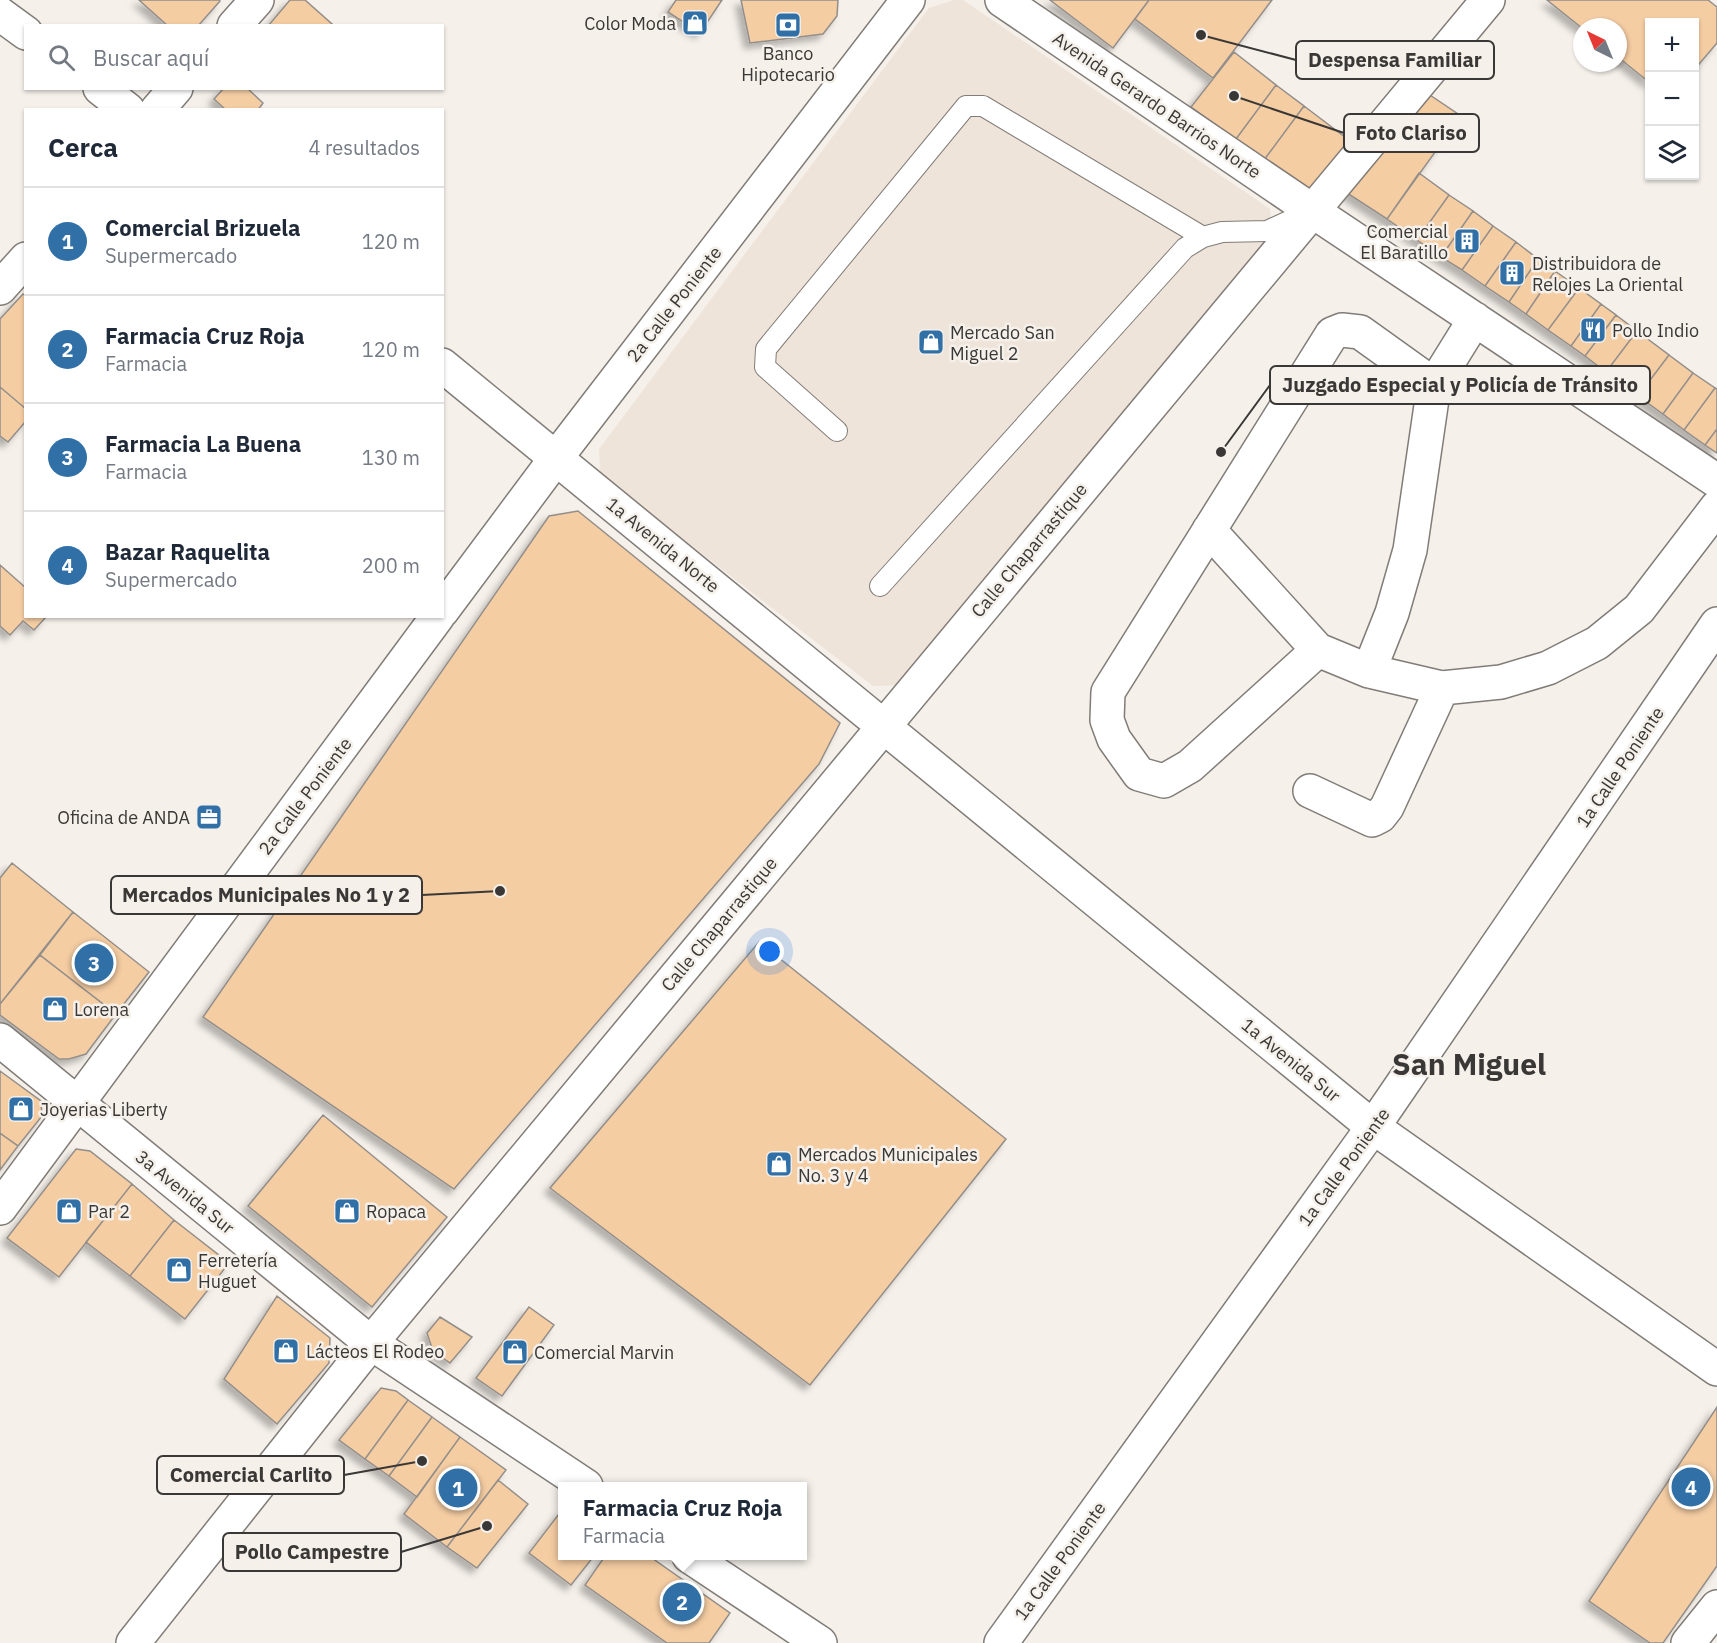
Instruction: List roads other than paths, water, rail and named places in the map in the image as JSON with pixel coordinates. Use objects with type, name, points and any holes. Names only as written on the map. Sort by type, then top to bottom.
[{"type":"street","points":[[236,24],[257,0]]},
{"type":"street","name":"2a Calle Poniente","points":[[444,608],[556,458],[908,0]]},
{"type":"street","name":"Avenida Gerardo Barrios Norte","points":[[1002,0],[1717,481]]},
{"type":"street","name":"Calle Chaparrastique","points":[[133,1643],[371,1343],[1488,0]]},
{"type":"street","points":[[0,14],[24,32]]},
{"type":"street","points":[[103,90],[125,108]]},
{"type":"street","points":[[159,108],[174,90]]},
{"type":"street","points":[[0,288],[24,261]]},
{"type":"street","points":[[1370,670],[1392,613],[1410,550],[1434,385],[1474,319]]},
{"type":"street","points":[[1318,650],[1190,766],[1164,781],[1139,774],[1114,739],[1107,720],[1108,692],[1332,334],[1342,330],[1360,332],[1434,385]]},
{"type":"street","name":"1a Avenida Norte","points":[[444,367],[884,726]]},
{"type":"street","points":[[1209,530],[1318,650],[1370,670],[1442,688],[1501,682],[1548,668],[1597,643],[1639,609],[1717,507]]},
{"type":"street","name":"2a Calle Poniente","points":[[0,1208],[437,618]]},
{"type":"street","name":"1a Calle Poniente","points":[[1001,1643],[1373,1127],[1717,624]]},
{"type":"street","points":[[1310,791],[1372,820],[1380,816],[1387,807],[1442,688]]},
{"type":"street","name":"1a Avenida Sur","points":[[884,726],[1373,1127],[1717,1368]]},
{"type":"street","name":"3a Avenida Sur","points":[[0,1040],[371,1343],[580,1482]]},
{"type":"street","points":[[695,1560],[820,1643]]},
{"type":"street","points":[[1689,1643],[1717,1607]]},
{"type":"lane","points":[[837,431],[765,367],[766,349],[966,106],[983,106],[1203,237]]},
{"type":"lane","points":[[880,586],[1185,248],[1203,237],[1222,232],[1267,231],[1311,210]]},
{"type":"place","name":"Color Moda","points":[[695,23]]},
{"type":"place","name":"Banco Hipotecario","points":[[788,25]]},
{"type":"place","name":"Despensa Familiar","points":[[1201,35]]},
{"type":"place","name":"Foto Clariso","points":[[1234,96]]},
{"type":"place","name":"Comercial El Baratillo","points":[[1467,241]]},
{"type":"place","name":"Distribuidora de Relojes La Oriental","points":[[1512,273]]},
{"type":"place","name":"Pollo Indio","points":[[1593,330]]},
{"type":"place","name":"Mercado San Miguel 2","points":[[931,342]]},
{"type":"place","name":"Juzgado Especial y Policía de Tránsito","points":[[1221,452]]},
{"type":"place","name":"Oficina de ANDA","points":[[209,817]]},
{"type":"place","name":"Mercados Municipales No 1 y 2","points":[[500,891]]},
{"type":"place","name":"Farmacia La Buena","points":[[94,963]]},
{"type":"place","name":"Lorena","points":[[55,1009]]},
{"type":"place","name":"Joyerias Liberty","points":[[21,1109]]},
{"type":"place","name":"Mercados Municipales No. 3 y 4","points":[[779,1164]]},
{"type":"place","name":"Par 2","points":[[69,1211]]},
{"type":"place","name":"Ropaca","points":[[347,1211]]},
{"type":"place","name":"Ferretería Huguet","points":[[179,1270]]},
{"type":"place","name":"Lácteos El Rodeo","points":[[286,1351]]},
{"type":"place","name":"Comercial Marvin","points":[[515,1352]]},
{"type":"place","name":"Comercial Carlito","points":[[422,1461]]},
{"type":"place","name":"Bazar Raquelita","points":[[1691,1487]]},
{"type":"place","name":"Comercial Brizuela","points":[[458,1488]]},
{"type":"place","name":"Pollo Campestre","points":[[487,1526]]},
{"type":"place","name":"Farmacia Cruz Roja","points":[[682,1602]]},
{"type":"district","name":"San Miguel","points":[[1469,1063]]}]
